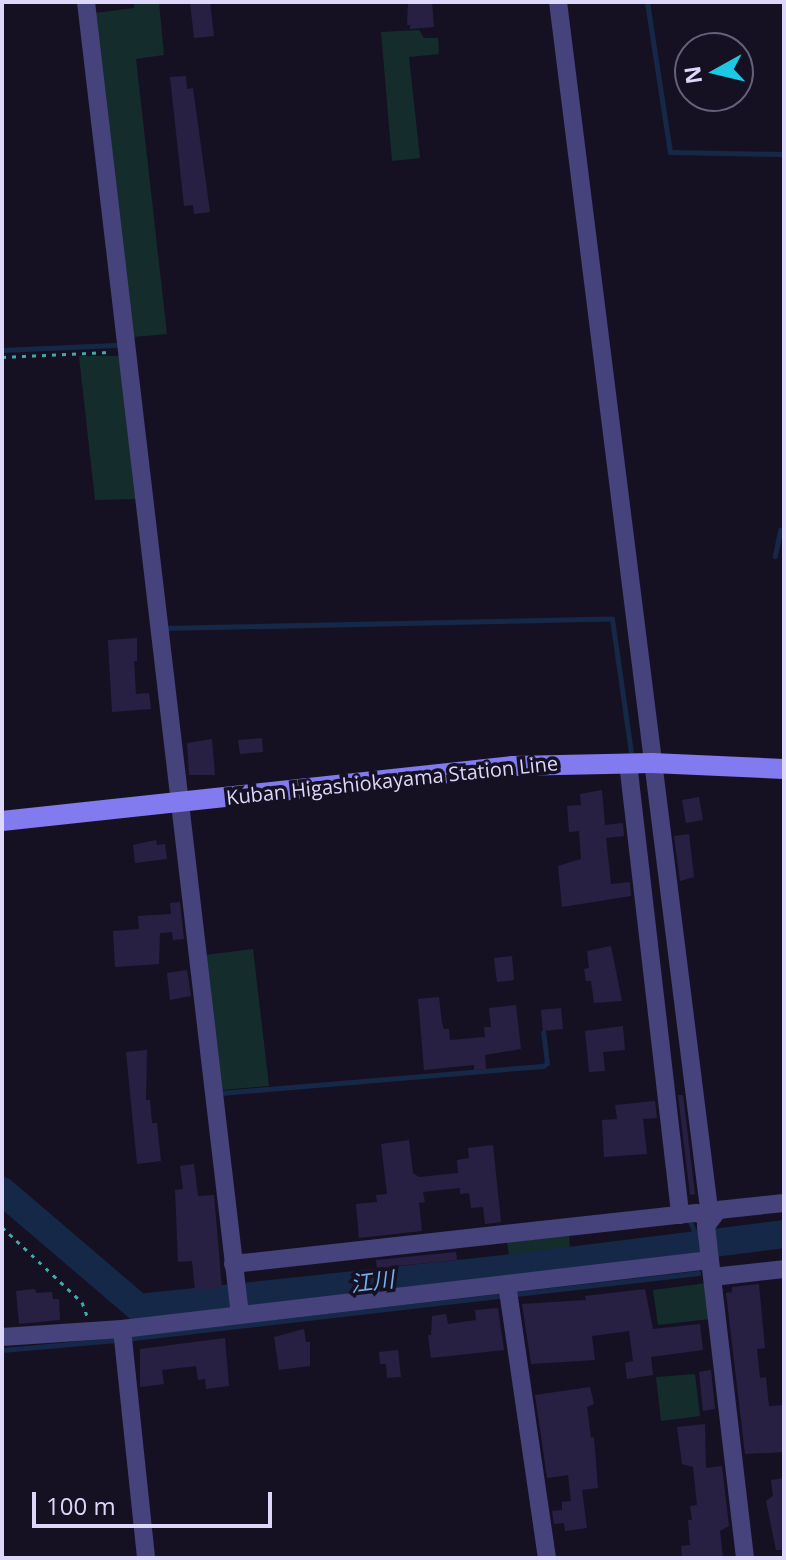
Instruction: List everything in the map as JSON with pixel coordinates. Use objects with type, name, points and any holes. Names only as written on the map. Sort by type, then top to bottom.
[{"type":"main road","name":"Kuban Higashiokayama Station Line","points":[[2,821],[513,766],[652,763],[784,769]]},
{"type":"street","points":[[86,2],[240,1315]]},
{"type":"street","points":[[558,2],[653,749],[694,1217]]},
{"type":"street","points":[[628,763],[694,1217],[711,1263],[745,1558]]},
{"type":"street","points":[[236,1268],[694,1217],[718,1210],[784,1203]]},
{"type":"street","points":[[2,1337],[88,1332],[123,1337],[240,1315],[508,1291],[711,1263],[784,1269]]},
{"type":"street","points":[[508,1291],[547,1558]]},
{"type":"street","points":[[123,1337],[146,1558]]},
{"type":"path","points":[[2,357],[128,351]]},
{"type":"path","points":[[2,1227],[82,1302],[88,1332]]},
{"type":"green space","points":[[159,2],[164,55],[136,59],[167,334],[133,337],[95,13],[134,8],[134,3]]},
{"type":"green space","points":[[419,30],[424,38],[438,38],[439,54],[409,57],[420,158],[392,161],[381,32]]},
{"type":"green space","points":[[79,356],[123,356],[140,499],[95,500]]},
{"type":"green space","points":[[253,949],[269,1086],[221,1090],[205,955]]},
{"type":"green space","points":[[569,1236],[570,1249],[509,1256],[507,1242]]},
{"type":"green space","points":[[707,1283],[710,1319],[658,1325],[653,1290]]},
{"type":"green space","points":[[695,1374],[700,1416],[661,1421],[656,1377]]},
{"type":"building","points":[[190,2],[210,2],[214,36],[194,38]]},
{"type":"building","points":[[408,2],[432,2],[434,27],[410,29],[407,25]]},
{"type":"building","points":[[186,76],[187,89],[193,88],[210,212],[194,214],[193,205],[184,206],[170,77]]},
{"type":"building","points":[[137,638],[137,661],[134,661],[136,694],[149,693],[151,709],[112,712],[108,640]]},
{"type":"building","points":[[262,738],[263,752],[240,754],[238,740]]},
{"type":"building","points":[[212,739],[215,775],[189,775],[187,743]]},
{"type":"building","points":[[602,790],[605,825],[623,823],[624,836],[606,838],[611,884],[630,882],[631,896],[562,907],[558,866],[581,859],[579,831],[569,832],[567,806],[581,805],[580,794]]},
{"type":"building","points":[[699,797],[703,820],[686,823],[682,800]]},
{"type":"building","points":[[689,834],[694,877],[680,881],[674,836]]},
{"type":"building","points":[[156,840],[157,845],[165,844],[167,859],[135,863],[133,845]]},
{"type":"building","points":[[180,902],[184,939],[173,940],[172,932],[160,933],[159,964],[115,967],[113,931],[139,929],[138,916],[171,914],[170,903]]},
{"type":"building","points":[[611,946],[622,1001],[594,1003],[591,981],[586,981],[584,969],[589,968],[587,951]]},
{"type":"building","points":[[512,956],[514,980],[497,982],[494,958]]},
{"type":"building","points":[[187,970],[191,996],[170,1000],[167,973]]},
{"type":"building","points":[[439,997],[442,1023],[444,1029],[449,1029],[450,1040],[485,1037],[484,1027],[491,1027],[489,1008],[516,1005],[521,1049],[485,1055],[486,1069],[474,1070],[474,1065],[424,1070],[418,999]]},
{"type":"building","points":[[561,1008],[563,1029],[543,1031],[541,1010]]},
{"type":"building","points":[[623,1026],[625,1050],[603,1052],[605,1071],[589,1072],[585,1031]]},
{"type":"building","points":[[147,1050],[146,1100],[150,1100],[152,1123],[157,1123],[161,1161],[137,1164],[126,1052]]},
{"type":"building","points":[[678,1095],[683,1095],[695,1194],[690,1195]]},
{"type":"building","points":[[655,1101],[657,1118],[643,1119],[647,1154],[604,1157],[602,1120],[617,1119],[615,1105]]},
{"type":"building","points":[[409,1140],[413,1173],[419,1177],[458,1173],[457,1160],[469,1158],[468,1148],[493,1145],[501,1222],[485,1224],[483,1207],[471,1208],[469,1193],[460,1194],[460,1188],[423,1192],[425,1202],[419,1203],[422,1231],[359,1238],[356,1204],[377,1202],[376,1195],[387,1194],[381,1144]]},
{"type":"building","points":[[194,1164],[198,1196],[214,1195],[222,1288],[195,1290],[192,1261],[178,1262],[175,1190],[183,1189],[180,1166]]},
{"type":"building","points":[[456,1252],[457,1260],[377,1268],[376,1260]]},
{"type":"building","points":[[759,1284],[765,1348],[757,1349],[760,1378],[766,1377],[769,1406],[784,1405],[784,1452],[745,1454],[726,1293],[732,1292],[732,1287]]},
{"type":"building","points":[[35,1289],[36,1293],[52,1292],[53,1299],[59,1299],[60,1320],[19,1324],[16,1291]]},
{"type":"building","points":[[645,1289],[653,1329],[700,1324],[703,1350],[651,1357],[653,1375],[627,1379],[625,1363],[633,1361],[629,1331],[592,1336],[595,1360],[531,1364],[522,1304],[586,1300],[585,1296]]},
{"type":"building","points":[[498,1308],[504,1350],[431,1358],[428,1335],[431,1335],[432,1316],[446,1314],[448,1324],[476,1320],[475,1310]]},
{"type":"building","points":[[304,1329],[306,1342],[310,1342],[310,1366],[279,1370],[274,1337]]},
{"type":"building","points":[[225,1338],[229,1386],[206,1389],[205,1379],[198,1380],[196,1366],[162,1370],[164,1384],[140,1387],[140,1349]]},
{"type":"building","points":[[398,1350],[401,1377],[387,1378],[386,1364],[380,1364],[379,1352]]},
{"type":"building","points":[[711,1370],[715,1409],[703,1411],[699,1372]]},
{"type":"building","points":[[590,1387],[594,1404],[587,1407],[591,1438],[594,1437],[598,1488],[582,1490],[587,1528],[565,1531],[564,1523],[554,1524],[552,1511],[562,1510],[562,1502],[571,1501],[568,1475],[547,1478],[535,1395]]},
{"type":"building","points":[[705,1424],[706,1468],[722,1466],[729,1526],[720,1531],[723,1558],[682,1558],[681,1546],[690,1545],[690,1506],[697,1505],[693,1467],[682,1464],[677,1427]]},
{"type":"building","points":[[784,1478],[784,1550],[776,1550],[766,1501],[773,1496],[771,1480]]},
{"type":"waterway","points":[[647,2],[670,152],[784,154]]},
{"type":"waterway","points":[[2,350],[115,345]]},
{"type":"waterway","points":[[775,556],[780,530],[784,530]]},
{"type":"waterway","points":[[164,628],[612,619],[631,752]]},
{"type":"waterway","points":[[220,1093],[543,1066],[547,1063],[543,1032]]},
{"type":"waterway","name":"江川","points":[[2,1191],[139,1308],[496,1270],[784,1234]]},
{"type":"waterway","points":[[689,1219],[699,1243]]},
{"type":"waterway","points":[[2,1350],[116,1340],[698,1273]]}]
